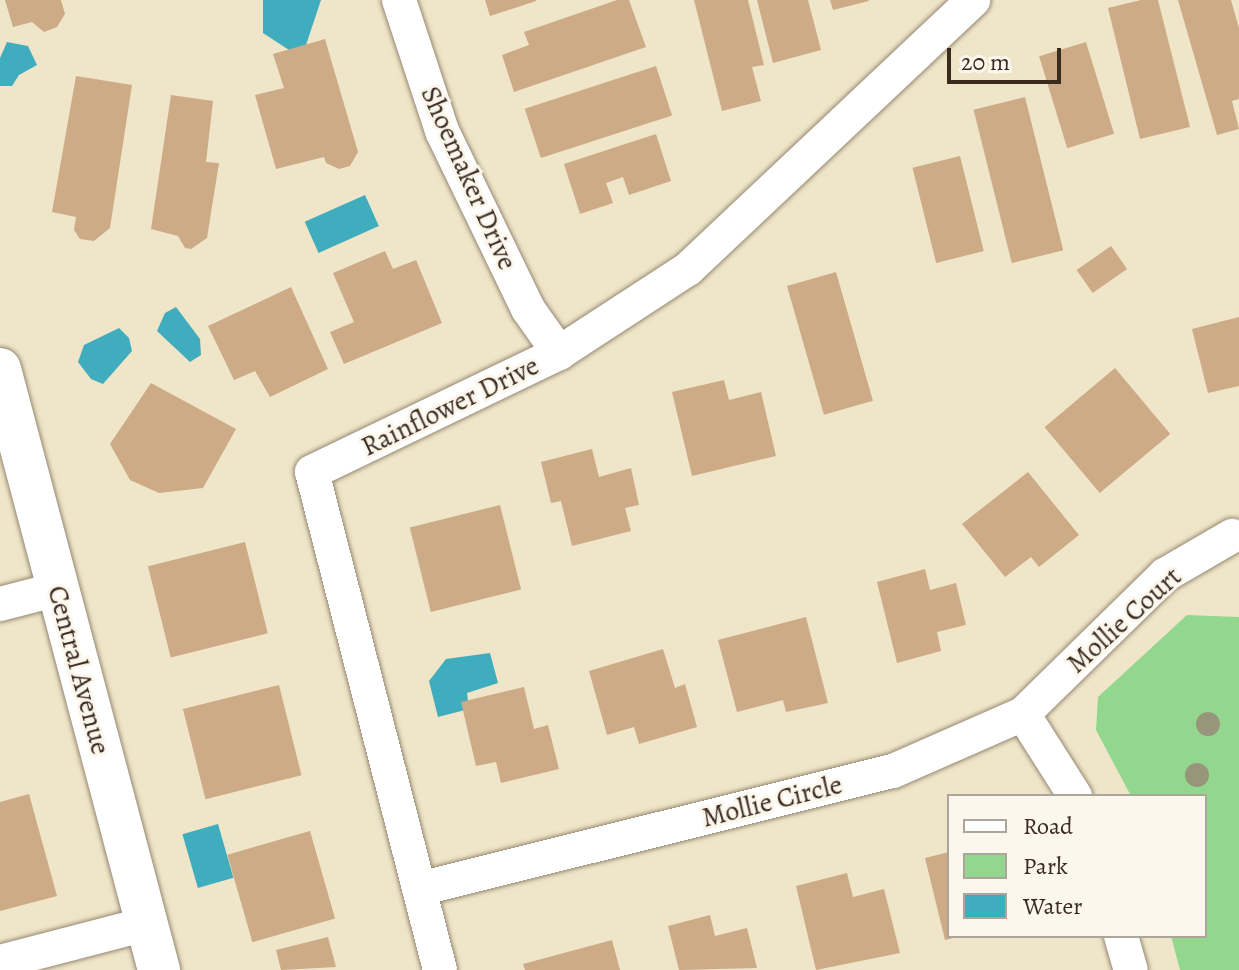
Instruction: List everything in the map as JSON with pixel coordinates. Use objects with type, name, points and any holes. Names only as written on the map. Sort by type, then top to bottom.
[{"type":"street","name":"Shoemaker Drive","points":[[399,0],[442,131],[528,309],[559,353]]},
{"type":"street","name":"Rainflower Drive","points":[[440,970],[312,472],[559,353],[688,269],[973,0]]},
{"type":"street","name":"Central Avenue","points":[[0,369],[159,970]]},
{"type":"street","name":"Mollie Court","points":[[1023,714],[1165,575],[1232,536]]},
{"type":"street","points":[[0,604],[58,589]]},
{"type":"street","name":"Mollie Circle","points":[[419,889],[893,771],[1023,714]]},
{"type":"street","points":[[1023,714],[1074,794]]},
{"type":"street","points":[[0,962],[146,924]]},
{"type":"street","points":[[1122,938],[1131,970]]},
{"type":"green space","points":[[1187,615],[1239,617],[1239,970],[1180,970],[1172,938],[1207,938],[1207,794],[1130,794],[1096,730],[1098,697]]},
{"type":"water","points":[[263,0],[321,0],[306,45],[289,50],[263,33]]},
{"type":"water","points":[[7,42],[28,46],[37,65],[19,75],[12,86],[0,86],[0,58]]},
{"type":"water","points":[[365,195],[379,226],[319,253],[305,222]]},
{"type":"water","points":[[176,307],[200,339],[201,355],[190,362],[157,331],[165,313]]},
{"type":"water","points":[[119,328],[129,338],[132,351],[103,384],[91,379],[78,362],[84,345]]},
{"type":"water","points":[[490,653],[498,683],[467,693],[469,709],[438,717],[429,681],[446,659]]},
{"type":"water","points":[[218,824],[233,878],[198,888],[182,834]]},
{"type":"building","points":[[5,0],[61,0],[65,14],[57,27],[44,32],[32,22],[13,27]]},
{"type":"building","points":[[485,0],[536,0],[536,1],[490,16]]},
{"type":"building","points":[[617,0],[629,0],[646,47],[514,92],[502,55],[529,45],[524,32]]},
{"type":"building","points":[[694,0],[748,0],[764,65],[752,67],[761,101],[722,111]]},
{"type":"building","points":[[757,0],[808,0],[821,50],[773,63]]},
{"type":"building","points":[[830,0],[868,0],[869,1],[833,10]]},
{"type":"building","points":[[1141,0],[1158,0],[1190,127],[1140,139],[1108,8]]},
{"type":"building","points":[[1178,0],[1231,0],[1239,28],[1239,99],[1232,101],[1239,129],[1217,135]]},
{"type":"building","points":[[325,39],[358,152],[350,166],[339,169],[326,163],[324,157],[276,169],[255,95],[284,88],[273,54]]},
{"type":"building","points":[[1086,42],[1114,134],[1067,148],[1039,56]]},
{"type":"building","points":[[656,66],[672,115],[541,158],[525,109]]},
{"type":"building","points":[[76,76],[132,85],[110,228],[94,241],[80,239],[74,230],[76,217],[52,212]]},
{"type":"building","points":[[171,95],[213,101],[206,162],[219,163],[207,238],[191,249],[185,248],[178,236],[151,229]]},
{"type":"building","points":[[1025,97],[1063,250],[1012,263],[974,110]]},
{"type":"building","points":[[656,134],[671,181],[629,195],[623,177],[606,183],[613,203],[580,214],[564,164]]},
{"type":"building","points":[[960,156],[984,251],[936,263],[912,168]]},
{"type":"building","points":[[1111,246],[1127,269],[1093,293],[1077,270]]},
{"type":"building","points":[[385,251],[393,269],[416,260],[442,323],[344,364],[330,332],[354,322],[333,273]]},
{"type":"building","points":[[836,272],[873,401],[824,415],[787,286]]},
{"type":"building","points":[[291,287],[328,369],[270,397],[255,371],[234,380],[208,326]]},
{"type":"building","points":[[1239,317],[1239,386],[1208,393],[1192,329]]},
{"type":"building","points":[[1115,368],[1170,434],[1100,493],[1045,427]]},
{"type":"building","points":[[724,380],[729,400],[761,392],[776,456],[692,476],[672,392]]},
{"type":"building","points":[[151,383],[236,429],[203,488],[159,493],[130,480],[110,444]]},
{"type":"building","points":[[592,449],[599,477],[631,468],[639,505],[625,508],[631,531],[572,546],[561,501],[551,503],[541,462]]},
{"type":"building","points":[[1028,472],[1079,535],[1039,567],[1031,557],[1005,577],[962,524]]},
{"type":"building","points":[[500,505],[521,589],[431,612],[410,527]]},
{"type":"building","points":[[245,542],[268,633],[171,657],[148,566]]},
{"type":"building","points":[[925,569],[930,590],[956,583],[966,625],[937,632],[941,651],[897,663],[877,582]]},
{"type":"building","points":[[806,617],[828,703],[786,712],[783,700],[737,712],[718,640]]},
{"type":"building","points":[[663,649],[675,688],[685,684],[697,727],[639,744],[634,727],[607,735],[589,671]]},
{"type":"building","points":[[279,685],[301,775],[205,799],[183,709]]},
{"type":"building","points":[[524,687],[534,729],[548,725],[559,769],[501,783],[496,762],[476,766],[461,702]]},
{"type":"building","points":[[29,794],[57,896],[0,911],[0,802]]},
{"type":"building","points":[[310,831],[335,918],[252,942],[227,855]]},
{"type":"building","points":[[947,852],[947,938],[953,938],[945,940],[925,858]]},
{"type":"building","points":[[847,873],[853,897],[884,889],[900,953],[816,970],[796,886]]},
{"type":"building","points":[[710,915],[715,936],[747,928],[757,968],[679,970],[668,926]]},
{"type":"building","points":[[328,937],[336,967],[281,970],[276,950]]},
{"type":"building","points":[[612,940],[620,970],[525,970],[523,964]]}]
